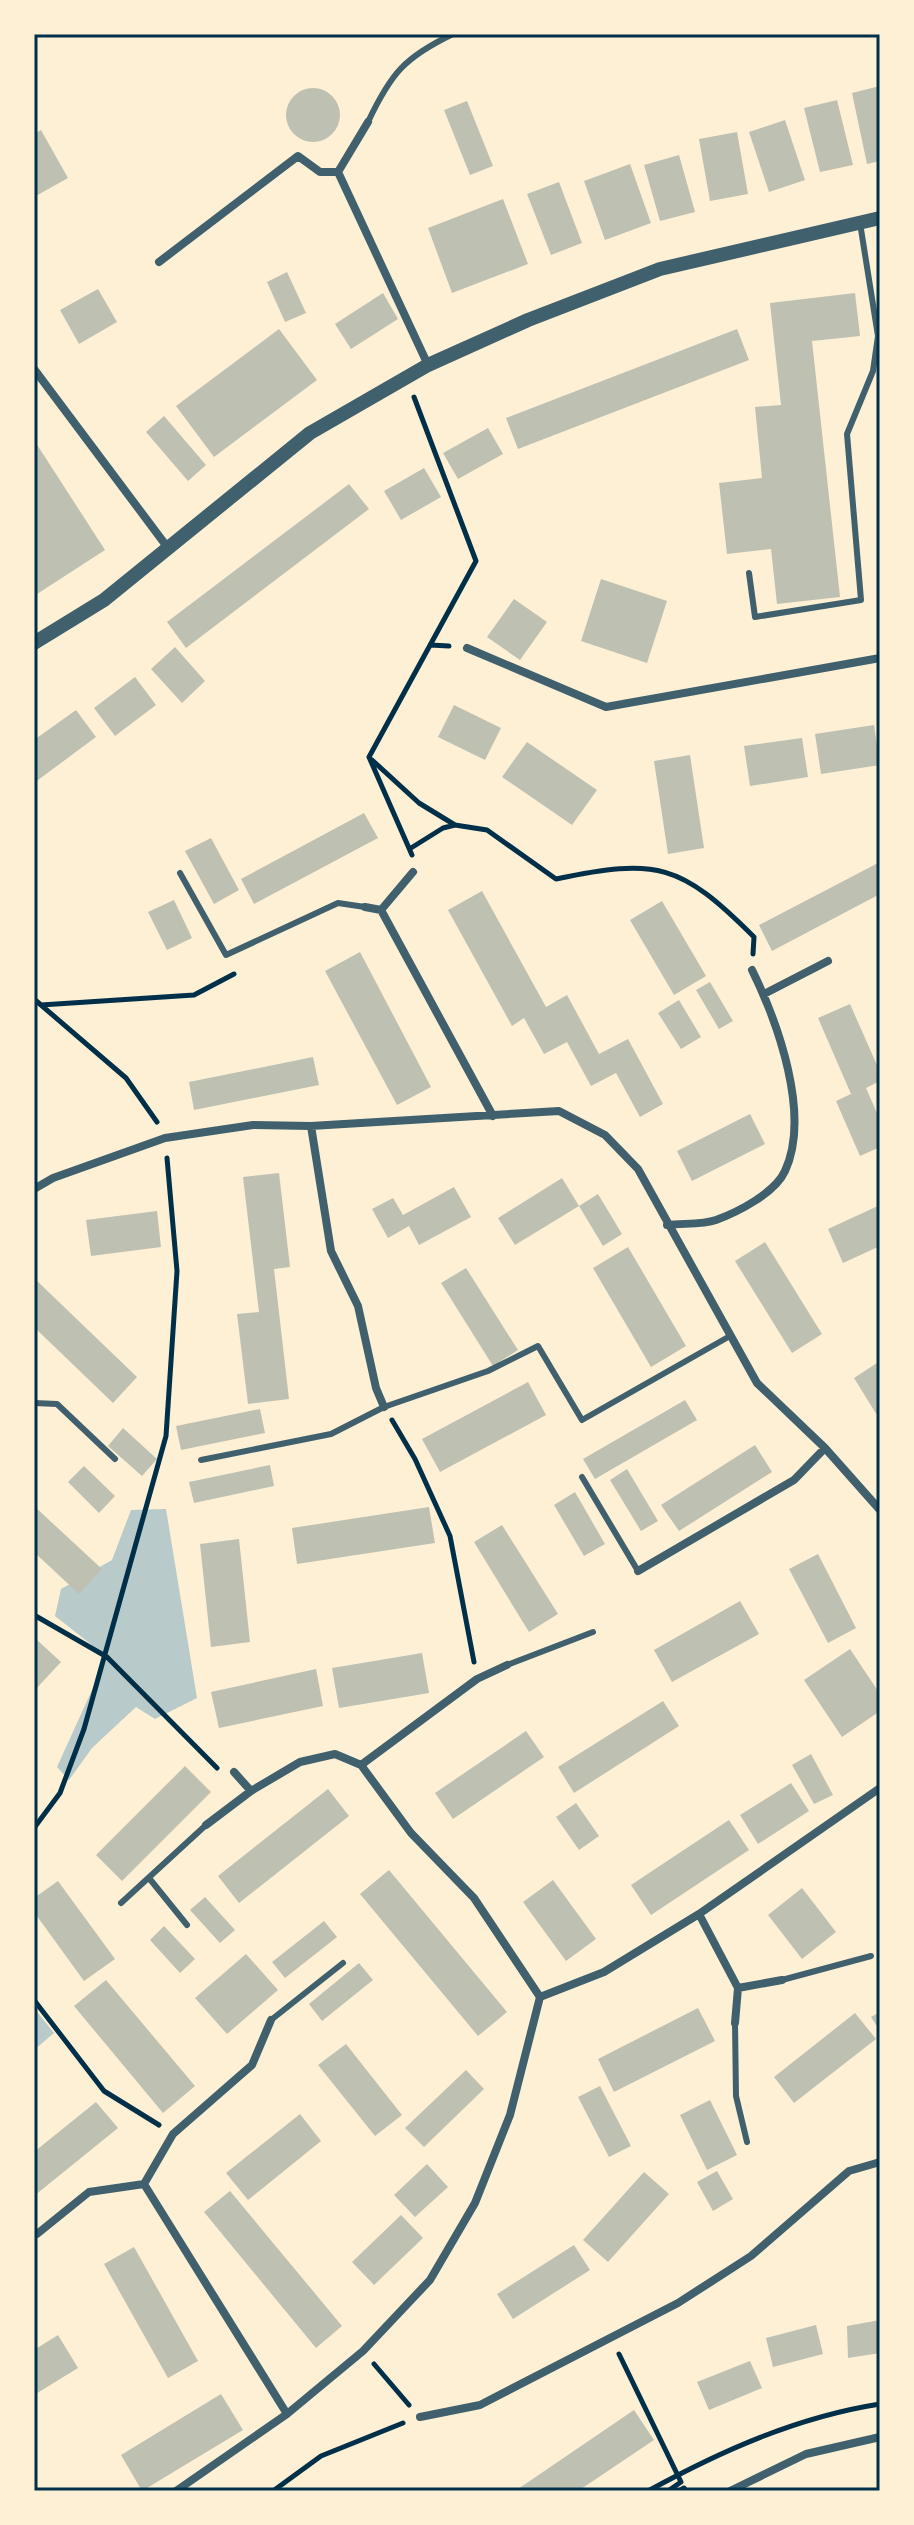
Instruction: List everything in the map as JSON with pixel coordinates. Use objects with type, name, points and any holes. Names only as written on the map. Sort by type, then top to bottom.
[{"type":"street","points":[[338,172],[368,122]]},
{"type":"street","points":[[159,262],[298,156],[320,172],[338,172]]},
{"type":"street","points":[[338,172],[428,365]]},
{"type":"street","points":[[34,643],[104,600],[310,433],[428,365],[528,320],[660,269],[859,220],[880,218]]},
{"type":"street","points":[[34,369],[168,548]]},
{"type":"street","points":[[467,648],[606,707],[880,658]]},
{"type":"street","points":[[381,910],[413,872]]},
{"type":"street","points":[[365,907],[381,910]]},
{"type":"street","points":[[381,910],[493,1116]]},
{"type":"street","points":[[764,994],[828,961]]},
{"type":"street","points":[[667,1225],[715,1220],[756,1199],[784,1174],[795,1141],[790,1075],[764,994],[752,970]]},
{"type":"street","points":[[34,1189],[53,1178],[165,1138],[253,1125],[311,1126],[559,1111],[605,1135],[638,1169],[757,1383],[825,1448],[880,1510]]},
{"type":"street","points":[[311,1126],[331,1251],[358,1306],[376,1388],[384,1407]]},
{"type":"street","points":[[638,1571],[794,1480],[825,1448]]},
{"type":"street","points":[[361,1765],[477,1679],[507,1665]]},
{"type":"street","points":[[176,2491],[287,2414],[363,2351],[430,2280],[475,2203],[510,2115],[540,1997],[474,1898],[411,1833],[361,1765],[335,1754],[300,1762],[251,1791],[206,1825]]},
{"type":"street","points":[[234,1772],[251,1791]]},
{"type":"street","points":[[540,1997],[604,1972],[699,1914],[880,1788]]},
{"type":"street","points":[[699,1914],[738,1988],[735,2023]]},
{"type":"street","points":[[738,1988],[782,1980]]},
{"type":"street","points":[[144,2184],[173,2134],[252,2065],[271,2020]]},
{"type":"street","points":[[420,2417],[480,2405],[610,2335],[678,2303],[751,2256],[849,2171],[880,2162]]},
{"type":"street","points":[[144,2184],[287,2414]]},
{"type":"street","points":[[35,2235],[89,2192],[144,2184]]},
{"type":"street","points":[[730,2491],[806,2454],[880,2437]]},
{"type":"lane","points":[[368,122],[393,74],[408,59],[453,34]]},
{"type":"lane","points":[[749,573],[755,617],[861,600],[847,434],[873,371],[878,336],[859,220]]},
{"type":"lane","points":[[180,873],[226,955],[338,903],[365,907]]},
{"type":"lane","points":[[201,1460],[331,1434],[384,1407],[488,1371],[538,1346],[582,1420],[730,1336]]},
{"type":"lane","points":[[34,1403],[57,1404],[115,1459]]},
{"type":"lane","points":[[582,1477],[638,1571]]},
{"type":"lane","points":[[507,1665],[593,1632]]},
{"type":"lane","points":[[121,1903],[206,1825]]},
{"type":"lane","points":[[149,1878],[187,1925]]},
{"type":"lane","points":[[782,1980],[871,1956]]},
{"type":"lane","points":[[271,2020],[343,1963]]},
{"type":"lane","points":[[735,2023],[736,2096],[747,2142]]},
{"type":"path","points":[[369,757],[476,561],[407,377]]},
{"type":"path","points":[[369,757],[419,803],[455,825],[487,830],[556,879],[616,866],[664,870],[713,896],[754,937],[752,970]]},
{"type":"path","points":[[369,757],[411,848],[413,872]]},
{"type":"path","points":[[411,848],[443,828],[455,825]]},
{"type":"path","points":[[40,1005],[194,995],[247,968]]},
{"type":"path","points":[[34,999],[126,1078],[152,1111],[165,1138],[177,1271],[166,1436],[107,1657],[60,1793],[34,1828]]},
{"type":"path","points":[[384,1407],[415,1459],[450,1536],[477,1679]]},
{"type":"path","points":[[34,1615],[107,1657],[213,1767],[234,1772]]},
{"type":"path","points":[[34,2000],[104,2091],[173,2134]]},
{"type":"path","points":[[610,2335],[681,2482],[668,2491]]},
{"type":"path","points":[[273,2491],[321,2456],[420,2417],[363,2351]]},
{"type":"path","points":[[648,2491],[736,2446],[832,2412],[880,2404]]},
{"type":"path","points":[[679,2491],[684,2488],[686,2491]]},
{"type":"shaded area","points":[[166,1509],[197,1698],[155,1719],[136,1707],[92,1748],[69,1780],[57,1767],[107,1657],[55,1616],[61,1589],[112,1560],[131,1510]]},
{"type":"shaded area","points":[[34,2008],[54,2033],[34,2050]]},
{"type":"building","points":[[880,86],[880,161],[867,164],[852,93]]},
{"type":"building","points":[[313,88],[332,96],[340,115],[332,134],[313,142],[294,134],[286,115],[294,96]]},
{"type":"building","points":[[837,100],[853,165],[820,172],[804,108]]},
{"type":"building","points":[[467,101],[493,166],[470,175],[444,110]]},
{"type":"building","points":[[785,120],[805,180],[769,192],[749,132]]},
{"type":"building","points":[[41,130],[68,178],[34,197],[34,134]]},
{"type":"building","points":[[737,132],[748,194],[710,201],[699,139]]},
{"type":"building","points":[[679,155],[695,212],[660,221],[644,165]]},
{"type":"building","points":[[630,164],[651,223],[605,240],[584,181]]},
{"type":"building","points":[[559,182],[582,243],[551,255],[527,194]]},
{"type":"building","points":[[503,199],[528,264],[452,293],[428,228]]},
{"type":"building","points":[[287,272],[306,313],[285,322],[267,282]]},
{"type":"building","points":[[98,289],[117,322],[79,344],[60,310]]},
{"type":"building","points":[[383,293],[398,319],[351,349],[335,324]]},
{"type":"building","points":[[855,293],[860,336],[812,341],[840,597],[777,604],[771,549],[727,554],[719,483],[762,478],[755,407],[781,405],[770,303]]},
{"type":"building","points":[[279,329],[317,380],[214,457],[176,406]]},
{"type":"building","points":[[737,329],[749,360],[518,449],[506,418]]},
{"type":"building","points":[[164,416],[206,465],[188,481],[146,432]]},
{"type":"building","points":[[488,428],[503,454],[458,479],[443,453]]},
{"type":"building","points":[[34,440],[105,550],[34,596]]},
{"type":"building","points":[[424,468],[441,497],[401,520],[384,491]]},
{"type":"building","points":[[349,484],[369,509],[186,648],[167,622]]},
{"type":"building","points":[[601,579],[667,601],[647,663],[581,641]]},
{"type":"building","points":[[514,599],[547,622],[520,660],[487,637]]},
{"type":"building","points":[[175,647],[205,681],[182,703],[151,669]]},
{"type":"building","points":[[135,677],[156,705],[115,736],[94,708]]},
{"type":"building","points":[[454,705],[501,728],[485,760],[438,737]]},
{"type":"building","points":[[76,710],[96,737],[34,783],[34,740]]},
{"type":"building","points":[[874,725],[880,765],[821,774],[815,734]]},
{"type":"building","points":[[802,738],[808,777],[750,786],[744,746]]},
{"type":"building","points":[[527,742],[597,790],[572,825],[502,777]]},
{"type":"building","points":[[690,755],[704,848],[668,854],[654,761]]},
{"type":"building","points":[[364,813],[378,838],[254,904],[241,879]]},
{"type":"building","points":[[211,838],[239,890],[214,904],[185,851]]},
{"type":"building","points":[[880,862],[880,894],[772,951],[759,925]]},
{"type":"building","points":[[482,891],[546,1007],[567,995],[599,1054],[628,1039],[663,1104],[640,1117],[616,1073],[591,1086],[567,1042],[544,1054],[524,1018],[512,1026],[448,910]]},
{"type":"building","points":[[174,900],[192,938],[167,950],[148,912]]},
{"type":"building","points":[[662,901],[706,976],[674,995],[630,920]]},
{"type":"building","points":[[360,952],[431,1087],[397,1105],[325,971]]},
{"type":"building","points":[[710,982],[733,1021],[719,1029],[696,990]]},
{"type":"building","points":[[679,1000],[701,1037],[681,1049],[658,1013]]},
{"type":"building","points":[[850,1004],[880,1072],[880,1081],[866,1088],[880,1120],[880,1147],[860,1156],[836,1101],[851,1094],[818,1018]]},
{"type":"building","points":[[313,1057],[319,1085],[194,1110],[189,1082]]},
{"type":"building","points":[[750,1114],[765,1144],[692,1181],[677,1151]]},
{"type":"building","points":[[279,1173],[290,1267],[274,1269],[289,1399],[248,1404],[237,1314],[259,1312],[243,1177]]},
{"type":"building","points":[[562,1178],[579,1206],[515,1245],[498,1218]]},
{"type":"building","points":[[454,1187],[471,1217],[419,1245],[409,1226],[388,1238],[372,1209],[393,1198],[403,1215]]},
{"type":"building","points":[[598,1194],[622,1234],[603,1246],[579,1206]]},
{"type":"building","points":[[880,1205],[880,1246],[843,1263],[828,1229]]},
{"type":"building","points":[[157,1211],[161,1247],[91,1256],[86,1220]]},
{"type":"building","points":[[765,1242],[822,1334],[792,1353],[735,1261]]},
{"type":"building","points":[[628,1247],[686,1346],[651,1367],[593,1268]]},
{"type":"building","points":[[466,1268],[518,1350],[493,1366],[441,1283]]},
{"type":"building","points":[[34,1278],[137,1377],[113,1403],[34,1327]]},
{"type":"building","points":[[877,1363],[880,1368],[880,1420],[854,1378]]},
{"type":"building","points":[[528,1382],[546,1415],[440,1472],[422,1439]]},
{"type":"building","points":[[685,1400],[697,1420],[595,1479],[583,1459]]},
{"type":"building","points":[[260,1409],[265,1433],[181,1450],[176,1426]]},
{"type":"building","points":[[123,1428],[157,1459],[142,1476],[108,1446]]},
{"type":"building","points":[[755,1445],[772,1472],[679,1531],[661,1505]]},
{"type":"building","points":[[270,1465],[274,1486],[194,1503],[189,1482]]},
{"type":"building","points":[[84,1466],[115,1496],[99,1513],[68,1482]]},
{"type":"building","points":[[627,1469],[658,1521],[641,1531],[610,1480]]},
{"type":"building","points":[[575,1492],[605,1544],[584,1556],[554,1505]]},
{"type":"building","points":[[34,1506],[102,1569],[79,1594],[34,1552]]},
{"type":"building","points":[[429,1507],[435,1543],[297,1564],[292,1528]]},
{"type":"building","points":[[502,1525],[558,1614],[529,1632],[474,1542]]},
{"type":"building","points":[[239,1539],[250,1642],[211,1647],[200,1544]]},
{"type":"building","points":[[818,1554],[856,1628],[828,1643],[789,1569]]},
{"type":"building","points":[[740,1601],[759,1634],[672,1682],[654,1650]]},
{"type":"building","points":[[37,1640],[61,1662],[34,1691],[34,1643]]},
{"type":"building","points":[[850,1649],[880,1694],[880,1711],[842,1737],[804,1680]]},
{"type":"building","points":[[422,1653],[429,1693],[339,1708],[332,1668]]},
{"type":"building","points":[[316,1669],[323,1706],[219,1728],[211,1692]]},
{"type":"building","points":[[663,1701],[679,1726],[574,1793],[558,1767]]},
{"type":"building","points":[[526,1731],[544,1757],[453,1819],[435,1793]]},
{"type":"building","points":[[811,1754],[833,1795],[814,1804],[792,1765]]},
{"type":"building","points":[[185,1766],[211,1792],[122,1881],[96,1855]]},
{"type":"building","points":[[791,1783],[809,1811],[758,1844],[740,1815]]},
{"type":"building","points":[[328,1789],[349,1816],[239,1903],[218,1876]]},
{"type":"building","points":[[576,1803],[599,1836],[579,1850],[556,1817]]},
{"type":"building","points":[[729,1820],[749,1850],[651,1915],[631,1885]]},
{"type":"building","points":[[389,1870],[507,2012],[478,2036],[360,1894]]},
{"type":"building","points":[[553,1880],[596,1939],[566,1961],[523,1902]]},
{"type":"building","points":[[58,1881],[115,1959],[84,1981],[34,1912],[34,1898]]},
{"type":"building","points":[[802,1888],[836,1932],[802,1959],[768,1915]]},
{"type":"building","points":[[205,1897],[235,1930],[220,1943],[190,1910]]},
{"type":"building","points":[[324,1921],[337,1937],[285,1978],[272,1962]]},
{"type":"building","points":[[164,1926],[195,1959],[180,1973],[150,1940]]},
{"type":"building","points":[[246,1954],[278,1990],[227,2034],[195,1998]]},
{"type":"building","points":[[359,1963],[373,1980],[322,2021],[309,2004]]},
{"type":"building","points":[[106,1980],[195,2086],[163,2113],[74,2006]]},
{"type":"building","points":[[698,2008],[715,2041],[614,2092],[598,2059]]},
{"type":"building","points":[[880,2012],[880,2031],[871,2017]]},
{"type":"building","points":[[855,2013],[876,2039],[794,2103],[774,2077]]},
{"type":"building","points":[[346,2044],[402,2115],[375,2136],[318,2065]]},
{"type":"building","points":[[466,2070],[484,2089],[424,2147],[405,2128]]},
{"type":"building","points":[[600,2086],[631,2146],[609,2157],[578,2097]]},
{"type":"building","points":[[710,2100],[737,2155],[707,2170],[680,2115]]},
{"type":"building","points":[[96,2102],[118,2128],[34,2196],[34,2152]]},
{"type":"building","points":[[300,2114],[321,2141],[248,2200],[226,2173]]},
{"type":"building","points":[[427,2164],[448,2187],[415,2217],[394,2195]]},
{"type":"building","points":[[717,2171],[733,2199],[713,2211],[697,2182]]},
{"type":"building","points":[[644,2172],[669,2194],[608,2262],[583,2240]]},
{"type":"building","points":[[230,2191],[342,2326],[316,2348],[204,2212]]},
{"type":"building","points":[[401,2215],[423,2238],[374,2285],[352,2262]]},
{"type":"building","points":[[574,2245],[590,2270],[513,2319],[497,2294]]},
{"type":"building","points":[[134,2247],[198,2361],[168,2378],[104,2264]]},
{"type":"building","points":[[880,2320],[880,2353],[848,2358],[847,2326]]},
{"type":"building","points":[[816,2325],[823,2354],[773,2367],[766,2338]]},
{"type":"building","points":[[58,2335],[78,2368],[34,2395],[34,2350]]},
{"type":"building","points":[[750,2361],[762,2388],[709,2410],[697,2382]]},
{"type":"building","points":[[221,2394],[243,2430],[142,2491],[121,2455]]},
{"type":"building","points":[[634,2410],[654,2440],[578,2491],[515,2491]]}]
